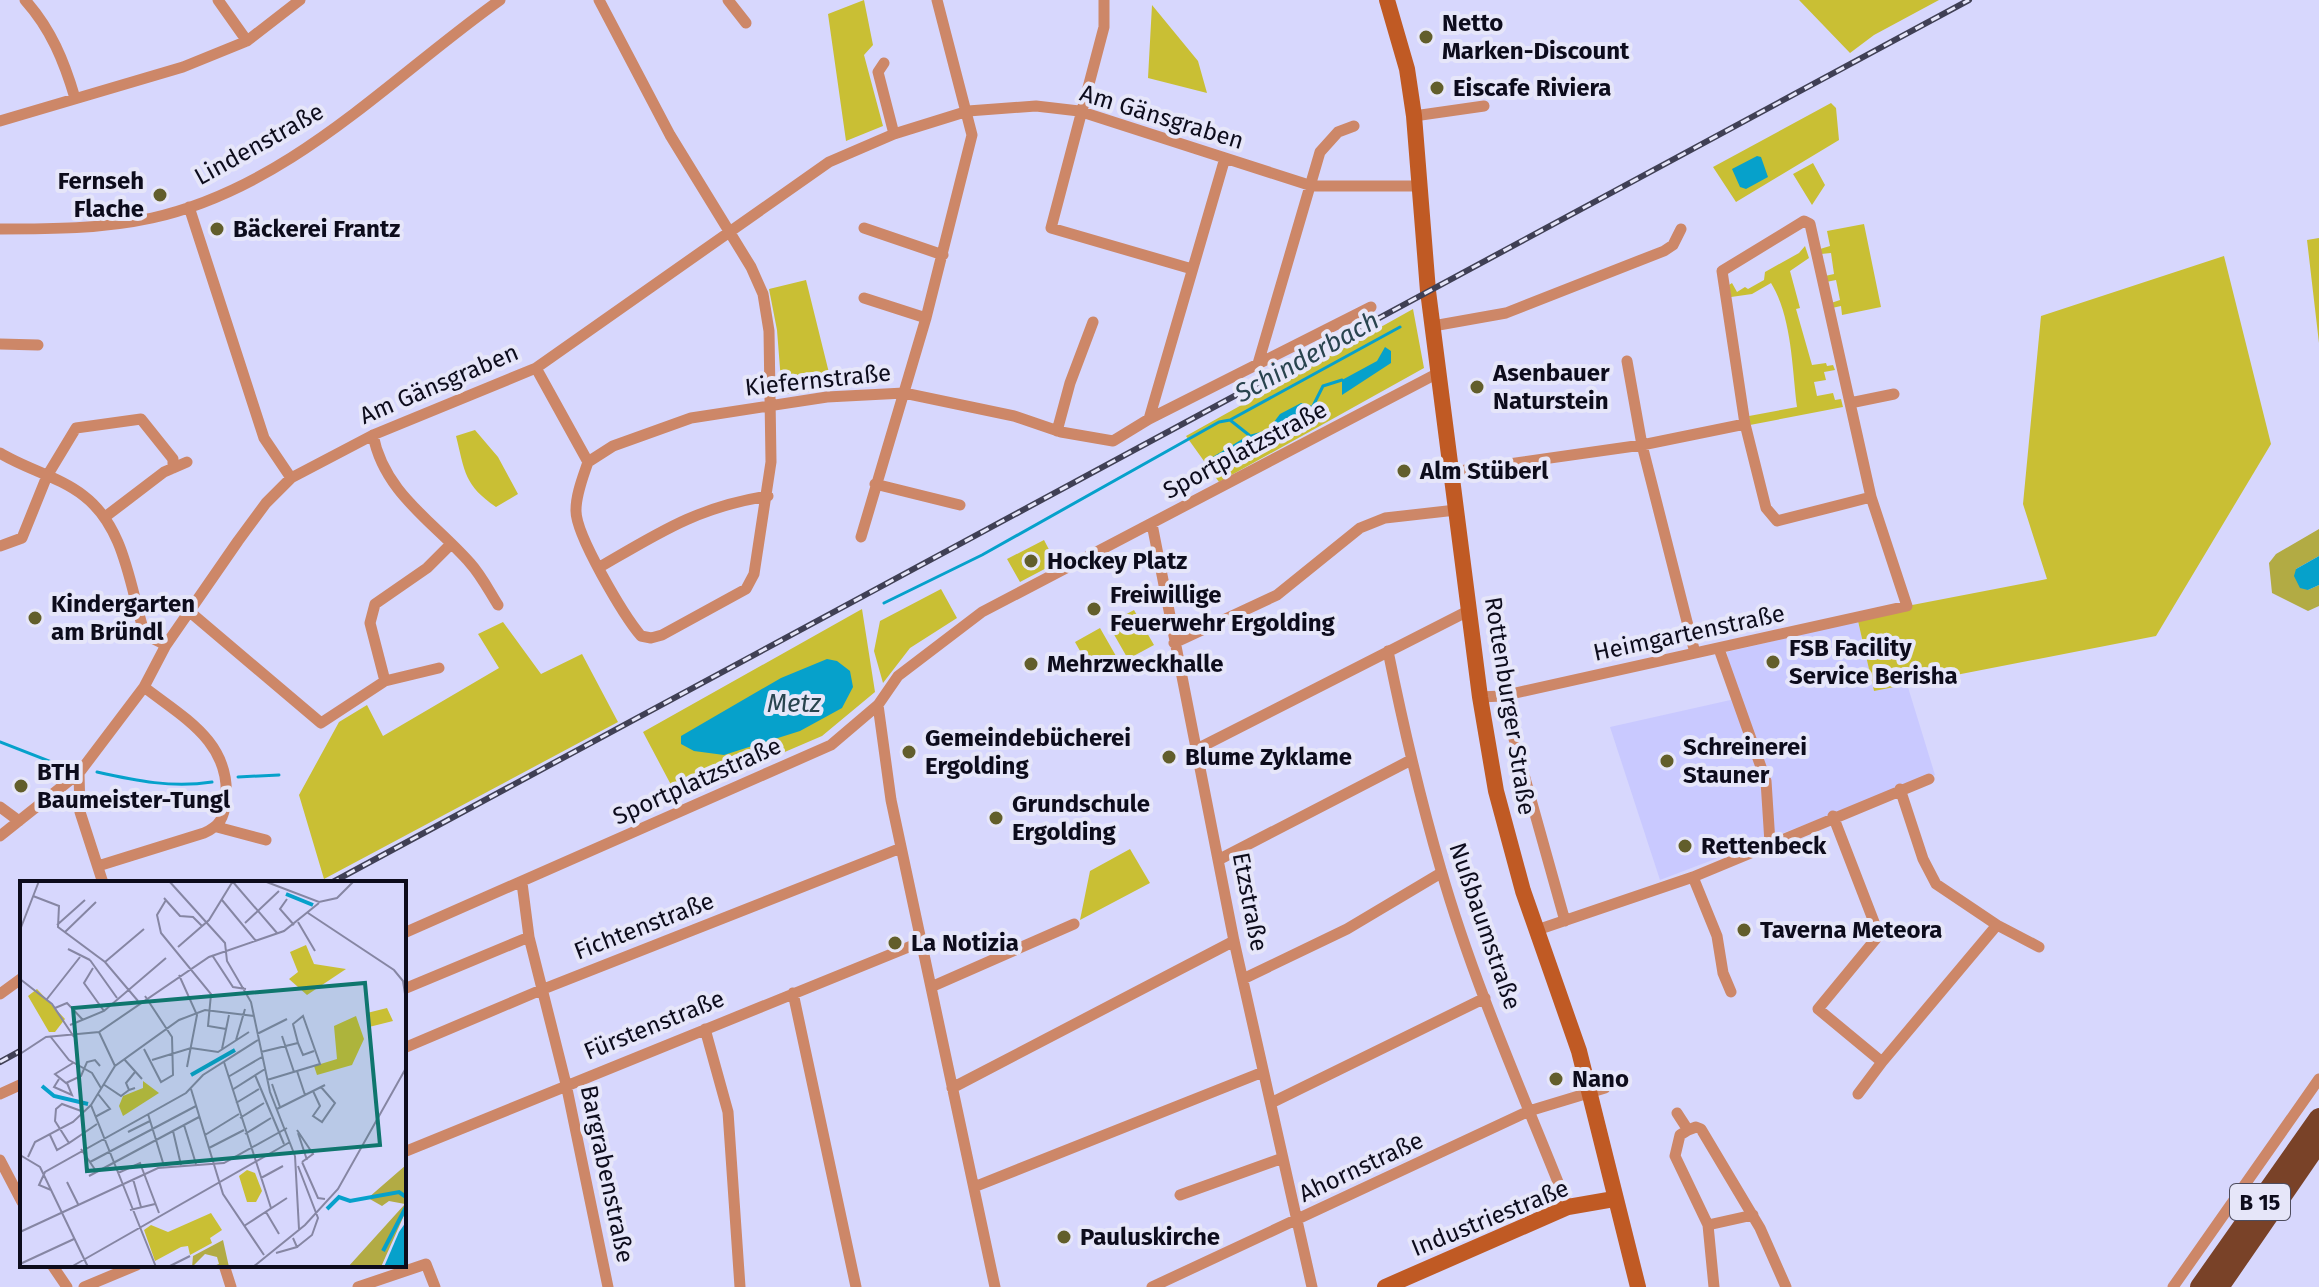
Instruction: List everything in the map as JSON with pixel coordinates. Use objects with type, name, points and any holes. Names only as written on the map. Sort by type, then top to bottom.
[{"type":"highway","name":"B 15","points":[[2200,1287],[2319,1118]]},
{"type":"highway","name":"B 15","points":[[2219,1287],[2319,1142]]},
{"type":"street","points":[[25,0],[47,28],[63,58],[75,98]]},
{"type":"street","points":[[218,0],[247,41]]},
{"type":"street","points":[[0,121],[183,67],[247,41],[300,0]]},
{"type":"street","name":"Lindenstraße","points":[[0,229],[115,225],[189,207],[323,139],[500,0]]},
{"type":"street","points":[[536,368],[588,462],[575,510],[583,537],[641,636],[651,638],[662,635],[751,583],[768,496],[771,405],[769,331],[763,294],[731,230],[670,135],[599,0]]},
{"type":"street","points":[[728,0],[746,23]]},
{"type":"street","points":[[861,537],[926,318],[972,135],[937,0]]},
{"type":"street","points":[[1104,0],[1104,27],[1079,111],[1051,228],[1192,269]]},
{"type":"street","name":"Rottenburger Straße","points":[[1387,0],[1407,69],[1414,116],[1433,326],[1456,510],[1480,697],[1504,827],[1537,930],[1598,1089],[1614,1199],[1638,1287]]},
{"type":"street","points":[[884,63],[878,72],[894,134]]},
{"type":"street","name":"Am Gänsgraben","points":[[0,836],[79,773],[144,687],[166,645],[266,503],[291,478],[373,435],[536,368],[829,162],[894,134],[968,111],[1007,106],[1079,111],[1312,186],[1419,186]]},
{"type":"street","points":[[1414,116],[1484,106]]},
{"type":"street","points":[[1257,367],[1320,152],[1338,132],[1354,126]]},
{"type":"street","points":[[1149,419],[1225,158]]},
{"type":"street","points":[[189,207],[264,438],[291,478]]},
{"type":"street","points":[[1804,221],[1810,224],[1871,497],[1777,521],[1766,508],[1745,424],[1722,271],[1804,221]]},
{"type":"street","points":[[864,228],[943,255]]},
{"type":"street","points":[[1433,326],[1506,313],[1664,251],[1673,245],[1681,229]]},
{"type":"street","points":[[864,298],[926,318]]},
{"type":"street","name":"Kiefernstraße","points":[[588,462],[613,446],[691,418],[771,405],[904,393],[1014,416],[1057,431],[1113,441],[1149,419],[1371,307]]},
{"type":"street","points":[[1057,431],[1070,383],[1093,322]]},
{"type":"street","points":[[0,344],[38,345]]},
{"type":"street","points":[[1627,361],[1642,445],[1695,653]]},
{"type":"street","name":"Sportplatzstraße","points":[[406,932],[831,745],[878,705],[898,676],[964,624],[1440,372]]},
{"type":"street","points":[[1850,403],[1894,394]]},
{"type":"street","points":[[0,546],[22,538],[47,476],[73,431],[141,419],[173,459],[173,468]]},
{"type":"street","points":[[1452,472],[1642,445],[1745,424]]},
{"type":"street","points":[[373,435],[384,468],[399,493],[470,563],[498,605]]},
{"type":"street","points":[[0,453],[83,495],[105,517],[115,532],[142,625],[150,637],[166,645]]},
{"type":"street","points":[[105,517],[173,468],[187,462]]},
{"type":"street","points":[[875,484],[960,505]]},
{"type":"street","points":[[600,567],[687,517],[726,502],[768,496]]},
{"type":"street","name":"Heimgartenstraße","points":[[1480,697],[1502,696],[1907,606],[1871,497]]},
{"type":"street","points":[[1174,643],[1277,595],[1360,528],[1385,518],[1456,510]]},
{"type":"street","name":"Etzstraße","points":[[1152,524],[1234,941],[1312,1287]]},
{"type":"street","points":[[385,681],[370,623],[375,604],[427,568],[450,545]]},
{"type":"street","points":[[1197,749],[1470,610]]},
{"type":"street","points":[[190,612],[321,723],[385,681],[439,668]]},
{"type":"street","points":[[1719,649],[1766,781],[1770,843]]},
{"type":"street","name":"Nußbaumstraße","points":[[1388,651],[1411,760],[1441,873],[1485,998],[1568,1207]]},
{"type":"street","points":[[144,687],[198,729],[216,749],[227,783],[224,815],[217,827]]},
{"type":"street","points":[[1502,696],[1565,921]]},
{"type":"street","points":[[878,705],[901,848],[995,1287]]},
{"type":"street","points":[[1220,859],[1411,760]]},
{"type":"street","points":[[79,773],[80,812],[102,881]]},
{"type":"street","points":[[1537,930],[1693,877],[1833,816],[1929,779]]},
{"type":"street","points":[[1900,789],[1923,859],[1936,884],[1997,925],[2039,947]]},
{"type":"street","points":[[0,807],[19,821]]},
{"type":"street","points":[[1833,816],[1879,935],[1818,1009],[1882,1062]]},
{"type":"street","points":[[98,866],[217,827],[266,840]]},
{"type":"street","name":"Fichtenstraße","points":[[406,1047],[541,990],[901,848]]},
{"type":"street","points":[[1243,979],[1347,929],[1441,873]]},
{"type":"street","points":[[1693,877],[1717,936],[1723,973],[1731,992]]},
{"type":"street","name":"Bargrabenstraße","points":[[522,883],[529,937],[566,1084],[608,1287]]},
{"type":"street","points":[[931,987],[1074,924]]},
{"type":"street","points":[[1858,1094],[1997,925]]},
{"type":"street","points":[[406,988],[529,937]]},
{"type":"street","points":[[952,1088],[1234,941]]},
{"type":"street","name":"Fürstenstraße","points":[[406,1151],[921,942]]},
{"type":"street","points":[[0,994],[20,979]]},
{"type":"street","points":[[793,993],[856,1287]]},
{"type":"street","points":[[1271,1103],[1485,998]]},
{"type":"street","points":[[705,1029],[728,1112],[740,1287]]},
{"type":"street","points":[[974,1187],[1263,1072]]},
{"type":"street","points":[[2173,1287],[2319,1079]]},
{"type":"street","points":[[0,1094],[20,1085]]},
{"type":"street","name":"Ahornstraße","points":[[1152,1287],[1297,1222],[1529,1111],[1598,1089]]},
{"type":"street","points":[[1677,1113],[1688,1130]]},
{"type":"street","points":[[1714,1287],[1708,1225],[1675,1156],[1680,1135],[1688,1130],[1701,1129],[1753,1215],[1786,1287]]},
{"type":"street","points":[[1180,1195],[1283,1158]]},
{"type":"street","points":[[0,1160],[20,1198]]},
{"type":"street","name":"Industriestraße","points":[[1385,1287],[1568,1207],[1614,1199]]},
{"type":"street","points":[[1708,1225],[1753,1215]]},
{"type":"street","points":[[358,1287],[426,1264],[435,1287]]},
{"type":"street","points":[[53,1267],[67,1287]]},
{"type":"street","points":[[84,1287],[132,1267]]},
{"type":"street","points":[[225,1267],[231,1287]]},
{"type":"shaded area","points":[[864,0],[873,45],[864,55],[883,126],[846,141],[828,14]]},
{"type":"shaded area","points":[[1799,0],[1939,0],[1874,35],[1850,53]]},
{"type":"shaded area","points":[[1152,5],[1198,61],[1207,93],[1148,78]]},
{"type":"shaded area","points":[[1831,103],[1836,108],[1839,140],[1736,202],[1713,167]]},
{"type":"shaded area","points":[[1813,163],[1825,185],[1812,205],[1793,174]]},
{"type":"shaded area","points":[[1864,224],[1881,307],[1842,315],[1841,306],[1832,308],[1831,303],[1840,300],[1836,280],[1826,282],[1825,276],[1834,274],[1831,253],[1821,254],[1820,249],[1830,246],[1827,231]]},
{"type":"shaded area","points":[[2319,238],[2319,343],[2307,240]]},
{"type":"shaded area","points":[[1805,246],[1809,258],[1790,271],[1800,308],[1796,309],[1812,365],[1826,363],[1827,366],[1833,365],[1835,370],[1824,372],[1826,380],[1814,382],[1817,396],[1833,393],[1835,400],[1841,399],[1843,407],[1750,425],[1749,416],[1797,407],[1790,343],[1783,311],[1771,283],[1752,294],[1731,297],[1729,285],[1732,283],[1737,292],[1745,287],[1748,289],[1764,280],[1765,272],[1799,253]]},
{"type":"shaded area","points":[[2224,256],[2271,444],[2156,636],[1874,691],[1858,621],[1907,606],[2047,579],[2023,504],[2041,316]]},
{"type":"shaded area","points":[[806,280],[833,389],[782,394],[777,330],[769,289]]},
{"type":"shaded area","points":[[1413,309],[1424,368],[1219,482],[1186,436]]},
{"type":"shaded area","points":[[475,430],[498,457],[518,494],[496,507],[478,492],[467,477],[462,459],[456,436]]},
{"type":"shaded area","points":[[2319,529],[2319,556],[2296,569],[2308,590],[2319,585],[2319,606],[2308,611],[2272,593],[2269,563],[2276,554]]},
{"type":"shaded area","name":"Hockey Platz","points":[[1044,540],[1056,563],[1020,582],[1007,559]]},
{"type":"shaded area","points":[[941,589],[957,618],[910,648],[883,683],[874,651],[880,621]]},
{"type":"shaded area","points":[[862,609],[875,692],[822,736],[678,798],[643,732]]},
{"type":"shaded area","points":[[1134,610],[1154,645],[1128,659],[1108,624]]},
{"type":"shaded area","points":[[1858,621],[1874,690],[1907,684],[1935,775],[1660,880],[1610,727],[1735,699],[1727,652]]},
{"type":"shaded area","points":[[503,622],[541,674],[582,654],[618,722],[324,879],[299,795],[339,722],[367,705],[383,736],[499,668],[478,634]]},
{"type":"shaded area","points":[[1100,628],[1120,663],[1094,676],[1075,642]]},
{"type":"shaded area","points":[[1130,849],[1150,883],[1080,920],[1090,871]]},
{"type":"water","points":[[1757,156],[1761,157],[1768,177],[1746,189],[1740,187],[1732,169]]},
{"type":"water","points":[[1385,347],[1391,351],[1391,363],[1342,395],[1342,380],[1377,361]]},
{"type":"water","points":[[1301,403],[1313,406],[1310,418],[1219,471],[1213,467],[1211,458],[1249,435],[1268,430],[1280,414]]},
{"type":"water","points":[[2319,556],[2319,585],[2308,590],[2300,588],[2294,576],[2296,569]]},
{"type":"water","name":"Metz","points":[[827,659],[837,661],[850,671],[853,687],[842,708],[800,731],[724,755],[694,751],[681,744],[681,736],[781,678]]},
{"type":"waterway","name":"Schinderbach","points":[[1230,420],[1400,327]]},
{"type":"waterway","points":[[1313,406],[1323,386],[1342,380]]},
{"type":"waterway","points":[[884,603],[982,555],[1219,422],[1230,420],[1249,435]]},
{"type":"waterway","name":"Schinderbach","points":[[0,742],[67,768]]},
{"type":"waterway","name":"Schinderbach","points":[[97,772],[154,783],[212,782]]},
{"type":"waterway","name":"Schinderbach","points":[[238,777],[279,775]]},
{"type":"railway","points":[[335,881],[1969,0]]},
{"type":"railway","points":[[0,1062],[20,1051]]},
{"type":"place","name":"Netto Marken-Discount","points":[[1426,37]]},
{"type":"place","name":"Eiscafe Riviera","points":[[1437,88]]},
{"type":"place","name":"Fernseh Flache","points":[[160,195]]},
{"type":"place","name":"Bäckerei Frantz","points":[[217,229]]},
{"type":"place","name":"Asenbauer Naturstein","points":[[1477,387]]},
{"type":"place","name":"Alm Stüberl","points":[[1404,471]]},
{"type":"place","name":"Hockey Platz","points":[[1031,561]]},
{"type":"place","name":"Freiwillige Feuerwehr Ergolding","points":[[1094,609]]},
{"type":"place","name":"Kindergarten am Bründl","points":[[35,618]]},
{"type":"place","name":"FSB Facility Service Berisha","points":[[1773,662]]},
{"type":"place","name":"Mehrzweckhalle","points":[[1031,664]]},
{"type":"place","name":"Gemeindebücherei Ergolding","points":[[909,752]]},
{"type":"place","name":"Blume Zyklame","points":[[1169,757]]},
{"type":"place","name":"Schreinerei Stauner","points":[[1667,761]]},
{"type":"place","name":"BTH Baumeister-Tungl","points":[[21,786]]},
{"type":"place","name":"Grundschule Ergolding","points":[[996,818]]},
{"type":"place","name":"Rettenbeck","points":[[1685,846]]},
{"type":"place","name":"Taverna Meteora","points":[[1744,930]]},
{"type":"place","name":"La Notizia","points":[[895,943]]},
{"type":"place","name":"Nano","points":[[1556,1079]]},
{"type":"place","name":"Pauluskirche","points":[[1064,1237]]}]
